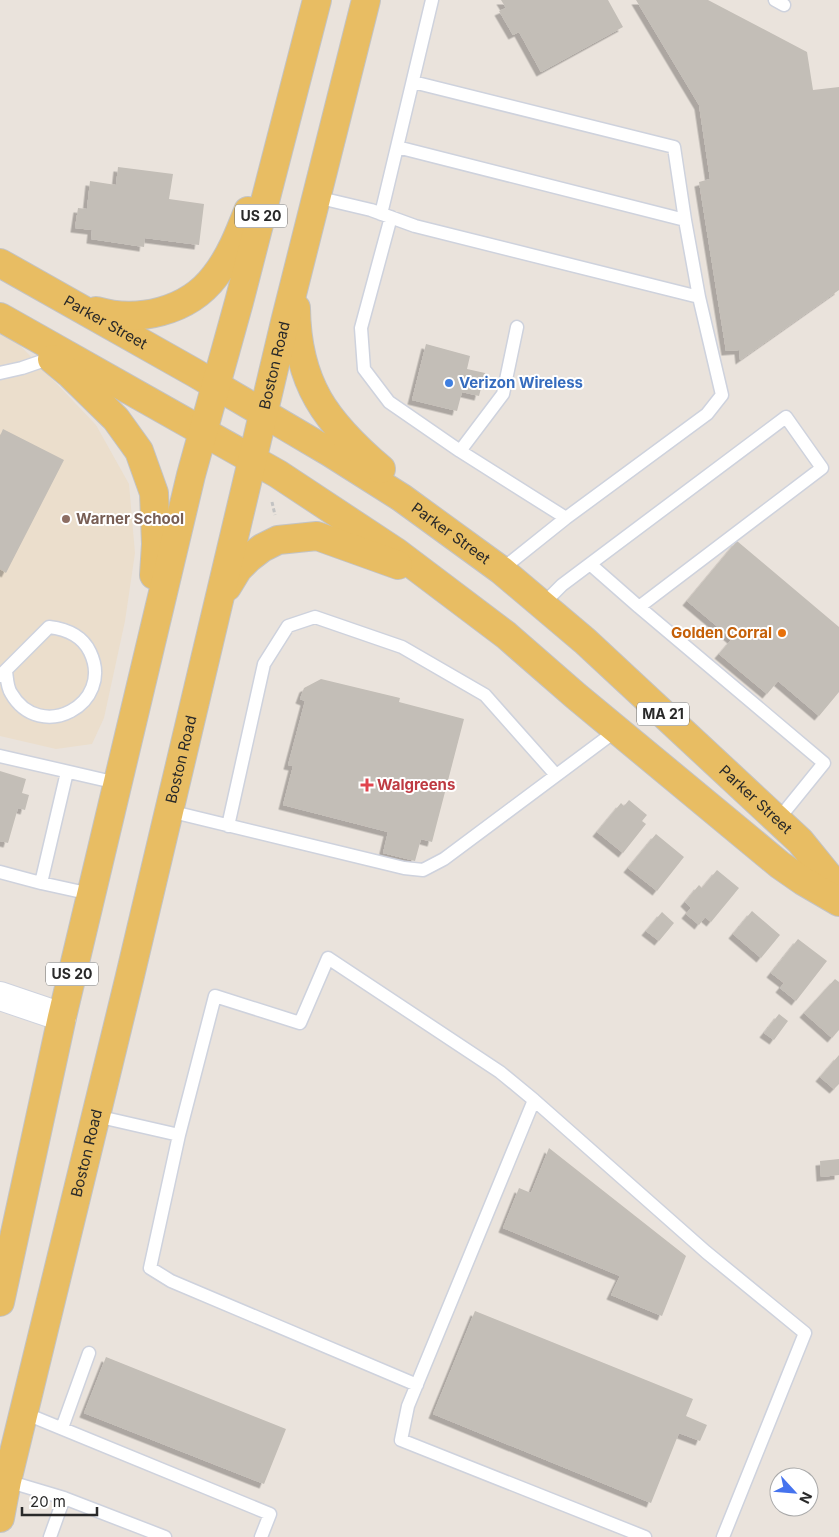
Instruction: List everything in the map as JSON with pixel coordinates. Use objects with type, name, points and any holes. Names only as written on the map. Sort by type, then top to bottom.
[{"type":"main road","name":"US 20","points":[[0,1302],[62,1017],[150,646],[203,431],[317,0]]},
{"type":"main road","name":"Boston Road","points":[[0,1518],[7,1481],[316,197],[366,0]]},
{"type":"main road","points":[[52,292],[86,308],[122,316],[156,313],[171,308],[199,293],[214,277],[232,248],[285,122]]},
{"type":"main road","points":[[301,260],[296,282],[296,325],[305,371],[317,400],[336,427],[353,444],[476,552]]},
{"type":"main road","name":"Parker Street","points":[[0,263],[216,385],[365,474],[501,570],[585,641],[800,841],[839,889]]},
{"type":"main road","points":[[6,320],[70,374],[116,419],[138,451],[154,493],[156,544],[150,646]]},
{"type":"main road","name":"Parker Street","points":[[6,320],[253,459],[321,501],[433,578],[506,635],[780,865],[839,902]]},
{"type":"main road","points":[[217,612],[226,588],[238,569],[262,548],[278,540],[317,536],[433,578]]},
{"type":"main road","points":[[0,996],[62,1017]]},
{"type":"lane","points":[[432,0],[398,147],[386,215],[361,328],[364,369],[389,402],[460,451],[566,518]]},
{"type":"lane","points":[[413,82],[674,147],[699,296],[722,395],[707,414],[566,518],[501,570]]},
{"type":"lane","points":[[398,147],[685,220]]},
{"type":"lane","points":[[316,197],[386,215],[415,226],[699,296]]},
{"type":"lane","points":[[460,451],[502,394],[517,328]]},
{"type":"lane","points":[[0,373],[51,358]]},
{"type":"lane","points":[[543,604],[562,585],[786,417],[822,468],[638,607]]},
{"type":"lane","points":[[590,564],[638,607],[824,764],[777,821]]},
{"type":"lane","points":[[228,826],[264,664],[288,626],[315,617],[402,646],[486,695],[556,775]]},
{"type":"lane","points":[[49,627],[64,629],[77,636],[87,646],[93,660],[95,674],[92,688],[79,706],[73,711],[59,716],[44,717],[30,712],[18,704],[10,692],[3,673],[49,627]]},
{"type":"lane","points":[[169,811],[404,868],[424,870],[444,859],[617,730]]},
{"type":"lane","points":[[0,756],[117,783]]},
{"type":"lane","points":[[41,882],[67,772]]},
{"type":"lane","points":[[0,872],[91,894]]},
{"type":"lane","points":[[417,1385],[171,1281],[150,1268],[179,1135],[215,996],[300,1023],[328,958],[500,1072],[706,1252],[805,1333],[723,1537]]},
{"type":"lane","points":[[534,1100],[408,1406],[401,1440],[645,1537]]},
{"type":"lane","points":[[96,1116],[179,1135]]},
{"type":"lane","points":[[62,1428],[89,1353]]},
{"type":"lane","points":[[24,1413],[270,1514],[261,1537]]},
{"type":"lane","points":[[7,1481],[64,1498],[165,1537]]},
{"type":"lane","points":[[50,1537],[64,1498]]},
{"type":"path","points":[[272,500],[276,523]]},
{"type":"shaded area","name":"Warner School","points":[[0,330],[11,336],[96,425],[129,484],[135,553],[125,621],[104,718],[92,744],[56,749],[0,736]]},
{"type":"building","points":[[501,0],[608,0],[623,27],[541,72],[519,32],[513,35],[499,11],[506,8]]},
{"type":"building","points":[[636,0],[708,0],[807,52],[813,90],[839,87],[839,290],[740,360],[739,350],[726,351],[699,182],[710,179],[699,105]]},
{"type":"building","points":[[118,167],[173,174],[169,199],[204,204],[199,245],[145,238],[144,247],[91,239],[92,230],[75,228],[78,208],[87,209],[90,181],[116,185]]},
{"type":"building","name":"Verizon Wireless","points":[[426,344],[470,356],[467,369],[485,373],[479,396],[462,392],[457,411],[412,400]]},
{"type":"building","points":[[3,429],[64,460],[6,573],[0,569],[0,436]]},
{"type":"building","name":"Golden Corral","points":[[737,541],[839,627],[839,692],[819,716],[778,681],[767,694],[719,654],[732,639],[687,601]]},
{"type":"building","name":"Walgreens","points":[[321,679],[400,698],[399,702],[464,719],[432,842],[421,839],[415,861],[383,853],[388,832],[283,805],[293,766],[288,765],[305,701],[300,699],[304,688]]},
{"type":"building","points":[[0,771],[26,779],[22,793],[29,795],[25,810],[18,808],[8,843],[0,841]]},
{"type":"building","points":[[629,800],[647,815],[642,821],[646,824],[623,853],[597,832],[621,803],[624,806]]},
{"type":"building","points":[[656,834],[684,857],[657,891],[628,868]]},
{"type":"building","points":[[717,870],[739,888],[711,922],[705,917],[699,925],[686,914],[691,908],[685,902],[699,885],[702,888]]},
{"type":"building","points":[[752,911],[780,935],[761,958],[733,934]]},
{"type":"building","points":[[662,912],[674,923],[659,941],[646,931]]},
{"type":"building","points":[[798,939],[827,961],[796,1001],[780,988],[784,983],[771,973]]},
{"type":"building","points":[[835,979],[839,982],[839,1030],[832,1038],[804,1013]]},
{"type":"building","points":[[779,1014],[788,1021],[774,1040],[764,1033]]},
{"type":"building","points":[[839,1055],[839,1084],[834,1089],[820,1077]]},
{"type":"building","points":[[549,1148],[686,1256],[662,1316],[611,1295],[620,1276],[503,1228],[519,1188],[531,1193]]},
{"type":"building","points":[[839,1159],[839,1175],[821,1177],[820,1161]]},
{"type":"building","points":[[475,1311],[693,1399],[686,1416],[707,1425],[700,1441],[679,1433],[651,1503],[433,1414]]},
{"type":"building","points":[[106,1357],[286,1429],[264,1484],[84,1413]]},
{"type":"place","name":"Verizon Wireless","points":[[449,383]]},
{"type":"place","name":"Warner School","points":[[66,519]]},
{"type":"place","name":"Golden Corral","points":[[782,633]]},
{"type":"place","name":"Walgreens","points":[[367,785]]}]
